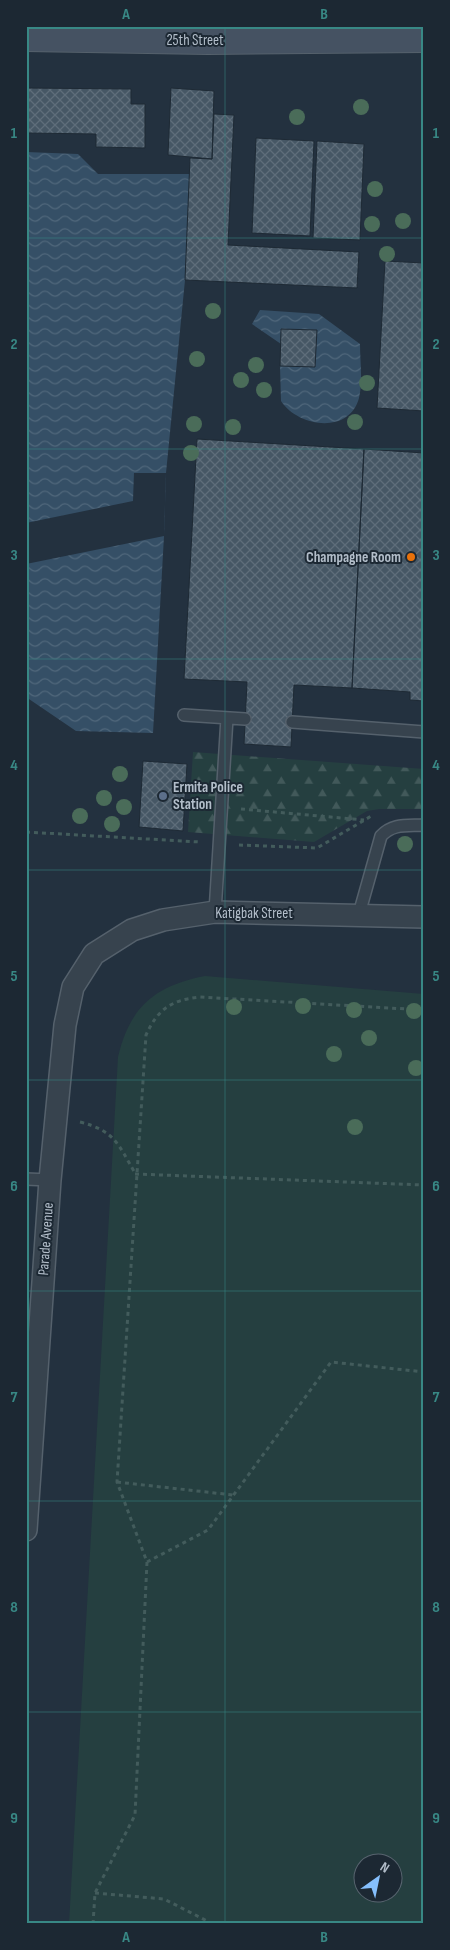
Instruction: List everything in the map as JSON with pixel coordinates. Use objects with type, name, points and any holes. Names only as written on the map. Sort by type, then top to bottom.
[{"type":"street","name":"25th Street","points":[[26,37],[85,32],[208,40],[264,32],[424,38]]},
{"type":"street","name":"Katigbak Street","points":[[94,954],[132,930],[163,920],[215,912],[424,917]]},
{"type":"street","name":"Parade Avenue","points":[[26,1530],[50,1180],[65,1025],[73,988],[94,954]]},
{"type":"lane","points":[[184,715],[245,719]]},
{"type":"lane","points":[[215,912],[227,718]]},
{"type":"lane","points":[[292,722],[424,732]]},
{"type":"lane","points":[[359,914],[381,836],[388,828],[424,825]]},
{"type":"lane","points":[[26,1179],[50,1180]]},
{"type":"path","points":[[222,808],[365,820]]},
{"type":"path","points":[[93,1924],[95,1893],[134,1815],[148,1562],[117,1482],[135,1174],[146,1035],[153,1019],[166,1007],[182,999],[200,997],[424,1010]]},
{"type":"path","points":[[56,1115],[95,1126],[114,1137],[135,1174]]},
{"type":"path","points":[[135,1174],[424,1185]]},
{"type":"path","points":[[148,1562],[208,1530],[331,1362],[424,1372]]},
{"type":"path","points":[[117,1482],[233,1495]]},
{"type":"path","points":[[95,1893],[164,1899],[213,1924]]},
{"type":"green space","points":[[193,752],[424,769],[424,809],[379,809],[367,811],[314,842],[188,832]]},
{"type":"green space","points":[[205,976],[424,994],[424,1924],[69,1924],[118,1057],[129,1025],[137,1012],[147,1001],[172,986]]},
{"type":"water","points":[[26,152],[78,154],[98,174],[190,174],[185,280],[166,473],[153,733],[76,731],[26,697]]},
{"type":"water","points":[[260,310],[319,314],[360,344],[361,378],[359,398],[353,410],[345,418],[323,423],[311,421],[299,417],[281,401],[280,366],[315,367],[317,331],[281,329],[281,344],[252,324]]},
{"type":"pier","points":[[134,473],[166,473],[164,536],[26,564],[26,523],[133,501]]},
{"type":"building","points":[[26,88],[131,89],[131,104],[145,104],[145,148],[96,147],[96,134],[26,133]]},
{"type":"building","points":[[171,88],[214,91],[212,159],[168,155]]},
{"type":"building","points":[[214,114],[234,115],[228,245],[359,252],[357,288],[185,280],[190,158],[212,159]]},
{"type":"building","points":[[256,138],[314,141],[310,236],[252,233]]},
{"type":"building","points":[[317,141],[364,144],[360,240],[313,238]]},
{"type":"building","points":[[385,261],[424,263],[424,411],[377,408]]},
{"type":"building","points":[[281,329],[317,330],[315,367],[280,366]]},
{"type":"building","points":[[197,439],[364,449],[352,688],[294,685],[291,747],[244,744],[247,682],[184,679]]},
{"type":"building","points":[[364,449],[424,453],[424,701],[410,700],[410,692],[352,688]]},
{"type":"building","name":"Ermita Police Station","points":[[143,761],[187,764],[183,831],[139,827]]},
{"type":"place","name":"Champagne Room","points":[[411,557]]},
{"type":"place","name":"Ermita Police Station","points":[[163,796]]}]
